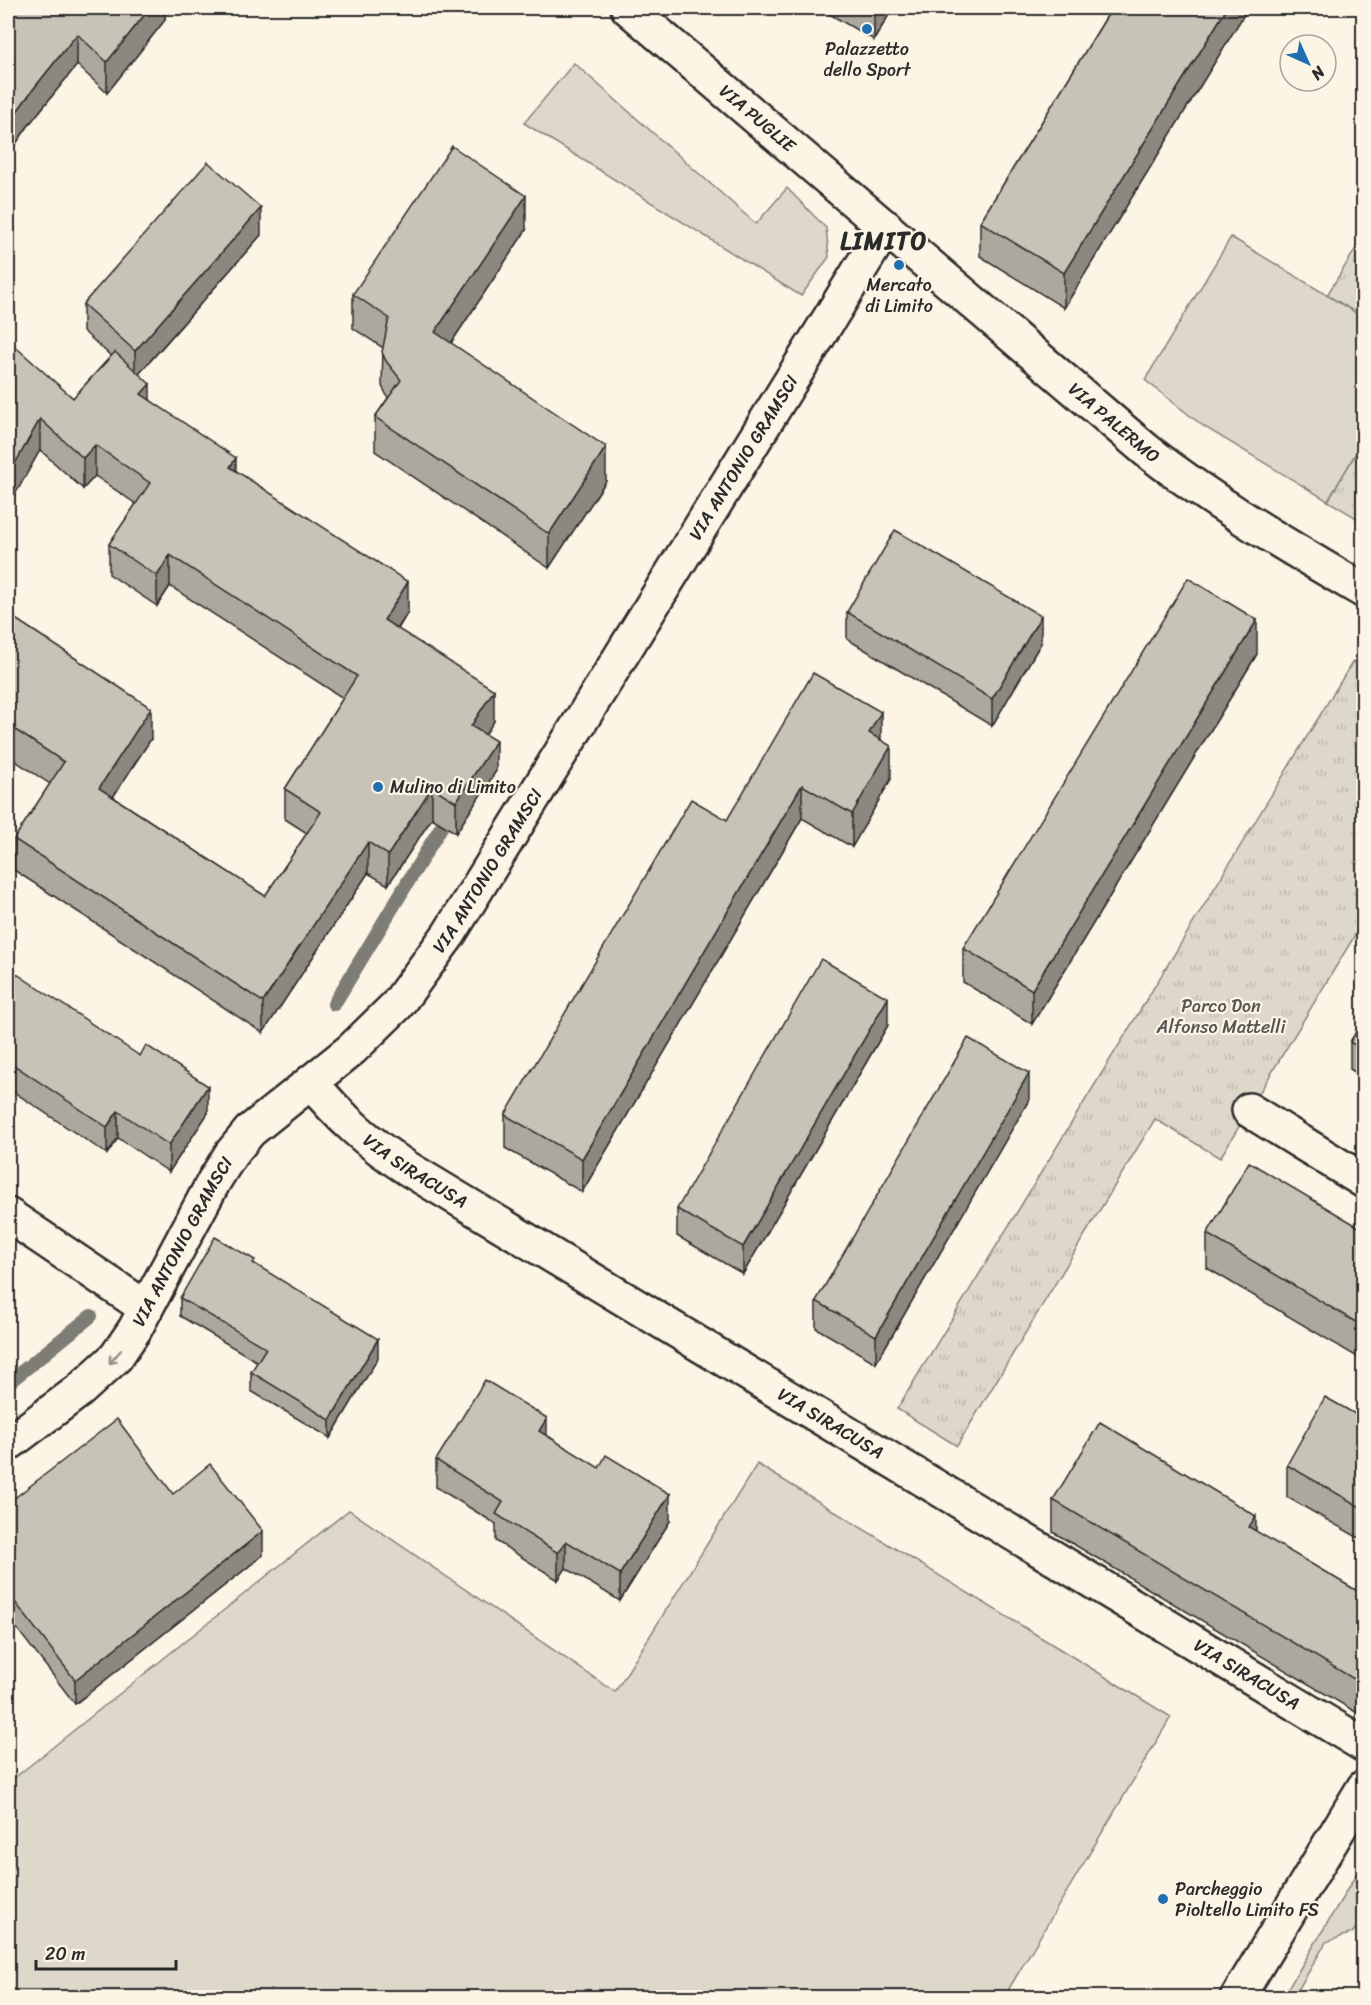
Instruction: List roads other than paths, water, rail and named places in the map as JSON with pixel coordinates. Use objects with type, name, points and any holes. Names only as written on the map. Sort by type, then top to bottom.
[{"type":"street","name":"VIA PUGLIE","points":[[628,8],[886,227]]},
{"type":"street","name":"VIA PALERMO","points":[[886,227],[1133,440],[1170,469],[1241,519],[1364,591]]},
{"type":"street","name":"VIA ANTONIO GRAMSCI","points":[[8,1444],[80,1390],[116,1357],[146,1308],[214,1180],[231,1154],[250,1131],[352,1049],[397,1005],[444,940],[886,227]]},
{"type":"street","name":"VIA SIRACUSA","points":[[311,1082],[350,1125],[377,1148],[407,1168],[1364,1745]]},
{"type":"street","points":[[1249,1110],[1364,1181]]},
{"type":"street","points":[[8,1215],[146,1308]]},
{"type":"street","points":[[1237,1998],[1364,1787]]},
{"type":"waterway","points":[[334,1004],[443,824]]},
{"type":"waterway","points":[[8,1383],[91,1316]]},
{"type":"place","name":"Palazzetto dello Sport","points":[[867,29]]},
{"type":"place","name":"Mercato di Limito","points":[[899,265]]},
{"type":"place","name":"Mulino di Limito","points":[[378,787]]},
{"type":"place","name":"Parcheggio Pioltello Limito FS","points":[[1163,1899]]},
{"type":"district","name":"LIMITO","points":[[884,241]]},
{"type":"park label","name":"Parco Don Alfonso Mattelli","points":[[1221,1016]]}]
